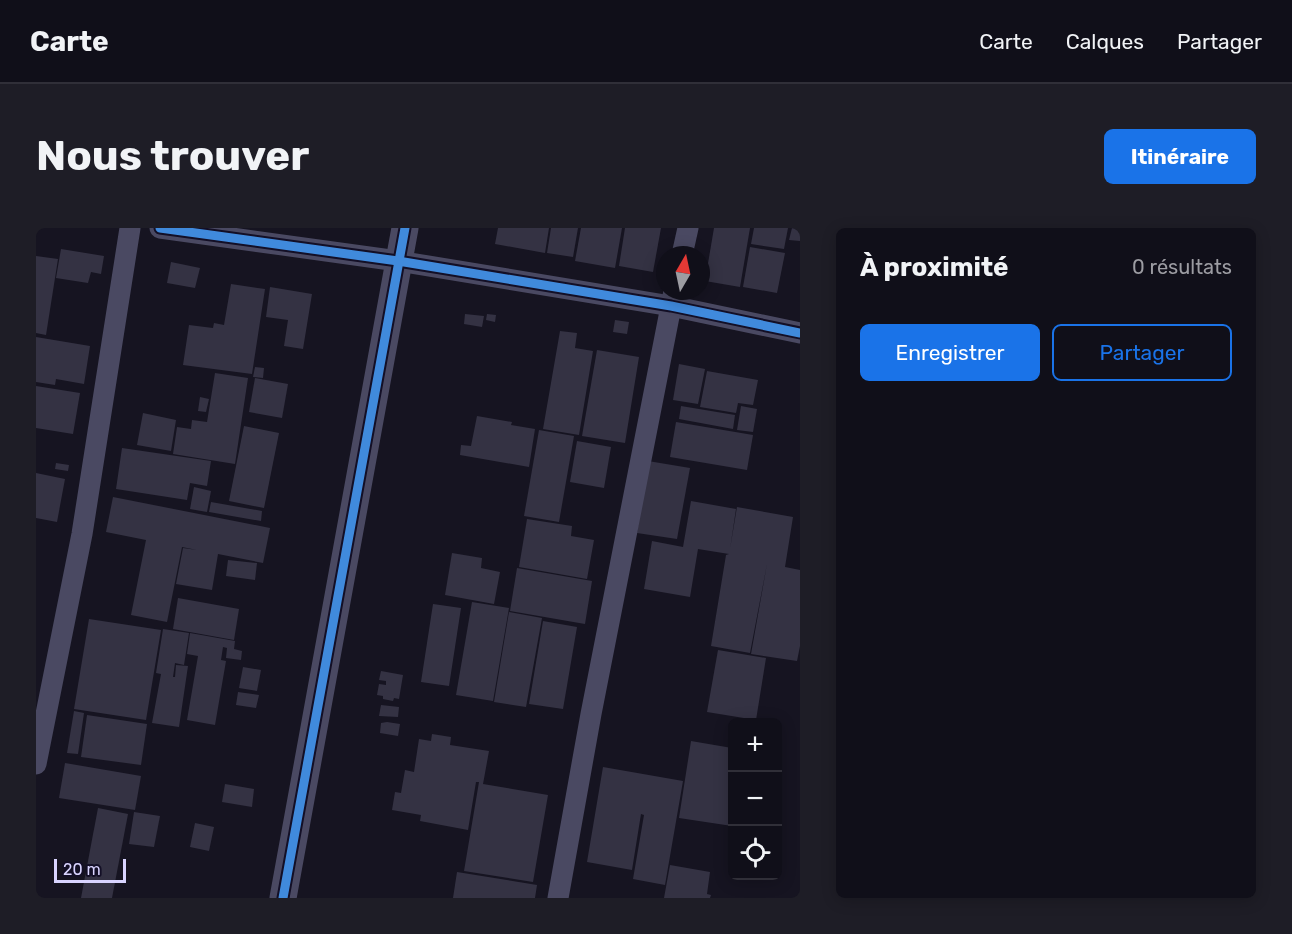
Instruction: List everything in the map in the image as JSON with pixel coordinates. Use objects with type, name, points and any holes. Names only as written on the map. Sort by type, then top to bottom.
[{"type":"street","points":[[36,764],[82,534],[130,228]]},
{"type":"street","points":[[160,228],[656,297]]},
{"type":"street","points":[[283,898],[405,228]]},
{"type":"street","points":[[684,246],[688,228]]},
{"type":"street","points":[[558,898],[673,300]]},
{"type":"street","points":[[677,300],[800,333]]},
{"type":"building","points":[[498,228],[549,228],[545,253],[495,244]]},
{"type":"building","points":[[551,228],[578,228],[573,257],[547,253]]},
{"type":"building","points":[[581,228],[622,228],[615,268],[575,261]]},
{"type":"building","points":[[625,228],[661,228],[653,272],[619,266]]},
{"type":"building","points":[[714,228],[750,228],[740,287],[710,282],[710,252]]},
{"type":"building","points":[[754,228],[788,228],[784,249],[751,244]]},
{"type":"building","points":[[792,228],[800,228],[800,241],[789,240]]},
{"type":"building","points":[[750,247],[785,253],[777,293],[743,287]]},
{"type":"building","points":[[61,249],[104,256],[101,274],[91,272],[88,283],[56,278]]},
{"type":"building","points":[[36,256],[58,259],[46,335],[36,333]]},
{"type":"building","points":[[171,262],[200,268],[195,288],[167,283]]},
{"type":"building","points":[[231,284],[265,289],[252,374],[183,365],[189,325],[213,328],[214,323],[224,325]]},
{"type":"building","points":[[270,287],[312,294],[303,349],[284,346],[288,320],[266,317]]},
{"type":"building","points":[[465,314],[484,316],[482,327],[464,324]]},
{"type":"building","points":[[487,314],[496,315],[495,322],[486,320]]},
{"type":"building","points":[[615,320],[629,322],[627,334],[613,332]]},
{"type":"building","points":[[560,331],[577,333],[575,348],[593,351],[579,435],[543,429]]},
{"type":"building","points":[[36,337],[90,346],[84,384],[56,379],[55,385],[36,382]]},
{"type":"building","points":[[597,350],[639,357],[625,443],[582,436]]},
{"type":"building","points":[[679,364],[705,369],[698,404],[673,400]]},
{"type":"building","points":[[255,367],[264,368],[263,378],[253,377]]},
{"type":"building","points":[[707,371],[758,380],[753,405],[738,403],[736,413],[700,407]]},
{"type":"building","points":[[215,373],[248,378],[235,464],[173,454],[177,427],[191,429],[192,420],[207,422]]},
{"type":"building","points":[[255,378],[288,384],[282,418],[249,412]]},
{"type":"building","points":[[36,386],[80,393],[73,434],[36,428]]},
{"type":"building","points":[[200,397],[209,399],[206,412],[198,411]]},
{"type":"building","points":[[681,406],[735,415],[733,429],[679,419]]},
{"type":"building","points":[[741,406],[757,409],[753,432],[737,430]]},
{"type":"building","points":[[143,413],[176,420],[171,451],[137,445]]},
{"type":"building","points":[[477,416],[512,422],[511,425],[535,429],[529,467],[460,455],[461,445],[471,446]]},
{"type":"building","points":[[676,422],[753,435],[747,470],[670,457]]},
{"type":"building","points":[[244,426],[279,433],[264,508],[229,501]]},
{"type":"building","points":[[539,430],[574,436],[559,522],[524,516]]},
{"type":"building","points":[[577,441],[611,447],[604,488],[570,482]]},
{"type":"building","points":[[122,448],[211,461],[207,486],[190,483],[187,500],[116,489]]},
{"type":"building","points":[[648,461],[690,468],[677,539],[637,533]]},
{"type":"building","points":[[56,463],[69,465],[68,471],[55,469]]},
{"type":"building","points":[[36,473],[65,479],[57,522],[36,518]]},
{"type":"building","points":[[194,487],[211,491],[207,512],[190,509]]},
{"type":"building","points":[[113,497],[270,528],[263,563],[218,554],[212,590],[176,584],[183,548],[197,550],[182,547],[167,622],[131,615],[146,540],[106,532]]},
{"type":"building","points":[[691,501],[736,509],[730,549],[737,507],[793,517],[785,567],[800,570],[800,646],[797,661],[751,654],[767,564],[750,653],[711,646],[726,555],[729,554],[698,549],[690,597],[644,589],[652,541],[683,547]]},
{"type":"building","points":[[211,502],[262,511],[261,521],[209,512]]},
{"type":"building","points":[[527,519],[572,526],[571,536],[594,540],[587,579],[519,567]]},
{"type":"building","points":[[452,553],[482,558],[481,568],[500,572],[494,604],[445,595]]},
{"type":"building","points":[[228,560],[257,563],[255,580],[226,576]]},
{"type":"building","points":[[517,568],[592,581],[585,624],[510,611]]},
{"type":"building","points":[[178,598],[239,609],[234,640],[173,629]]},
{"type":"building","points":[[472,602],[509,608],[493,701],[456,695]]},
{"type":"building","points":[[433,604],[461,608],[449,686],[421,682]]},
{"type":"building","points":[[509,612],[542,618],[526,707],[494,702]]},
{"type":"building","points":[[89,619],[161,630],[146,720],[74,709]]},
{"type":"building","points":[[543,621],[577,627],[563,709],[529,704]]},
{"type":"building","points":[[163,629],[189,633],[184,665],[175,663],[173,677],[175,677],[176,665],[188,666],[179,727],[152,723],[161,674],[156,673]]},
{"type":"building","points":[[190,633],[235,641],[234,649],[242,651],[241,660],[226,658],[227,648],[223,647],[221,660],[226,661],[215,725],[187,720],[198,656],[187,654]]},
{"type":"building","points":[[718,650],[766,658],[756,718],[707,712]]},
{"type":"building","points":[[243,667],[261,670],[257,691],[239,688]]},
{"type":"building","points":[[381,671],[403,675],[399,699],[394,698],[393,701],[377,695],[379,684],[386,685],[386,681],[379,680]]},
{"type":"building","points":[[238,692],[259,695],[256,708],[236,705]]},
{"type":"building","points":[[381,705],[399,707],[398,717],[379,716]]},
{"type":"building","points":[[74,711],[84,713],[78,754],[67,753]]},
{"type":"building","points":[[87,715],[147,724],[141,765],[81,757]]},
{"type":"building","points":[[381,723],[400,724],[398,736],[380,733]]},
{"type":"building","points":[[432,734],[451,737],[450,745],[489,751],[483,784],[548,795],[533,882],[464,871],[479,782],[476,782],[468,830],[420,821],[421,815],[392,810],[395,792],[401,793],[405,770],[414,772],[419,739],[431,741]]},
{"type":"building","points":[[691,741],[728,747],[728,825],[679,818]]},
{"type":"building","points":[[65,763],[141,776],[135,810],[59,798]]},
{"type":"building","points":[[603,767],[683,781],[665,885],[633,879],[644,815],[641,814],[632,870],[587,862]]},
{"type":"building","points":[[225,784],[254,789],[252,807],[222,802]]},
{"type":"building","points":[[98,808],[128,814],[112,898],[81,898]]},
{"type":"building","points":[[134,812],[160,816],[154,847],[129,844]]},
{"type":"building","points":[[195,823],[214,827],[209,851],[190,847]]},
{"type":"building","points":[[670,865],[710,872],[707,894],[711,895],[710,898],[664,898]]},
{"type":"building","points":[[457,872],[537,885],[535,898],[453,898]]},
{"type":"cycle path","points":[[160,228],[398,261],[671,306],[800,333]]},
{"type":"cycle path","points":[[283,898],[405,228]]}]
